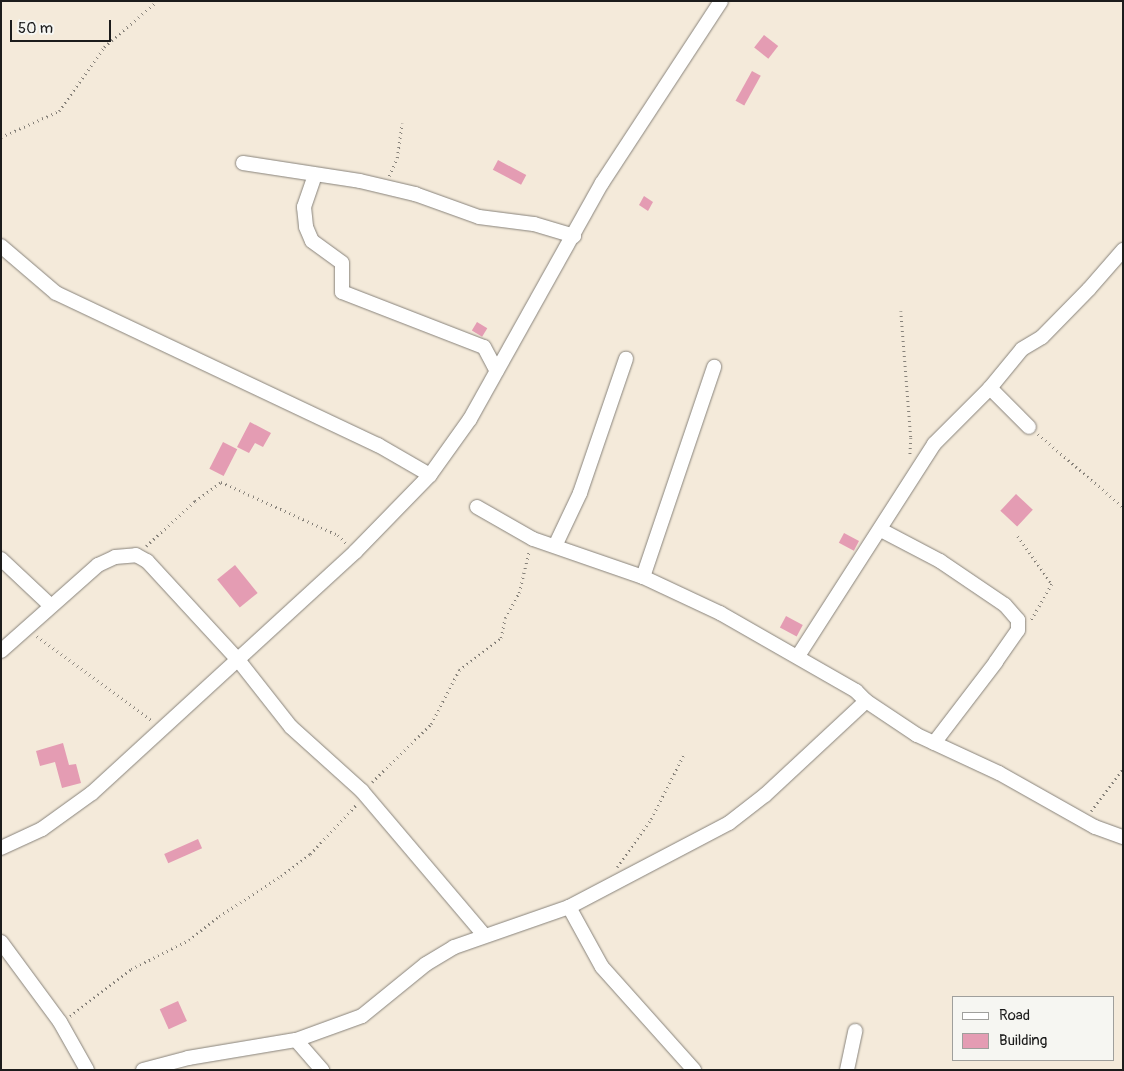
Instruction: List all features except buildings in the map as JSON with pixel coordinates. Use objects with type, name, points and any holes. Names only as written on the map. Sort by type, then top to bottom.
[{"type":"street","points":[[1,848],[42,829],[68,812],[163,731],[355,552],[430,475],[470,419],[602,183],[721,1]]},
{"type":"street","points":[[243,163],[392,189],[479,217],[534,224],[574,236]]},
{"type":"street","points":[[315,175],[304,207],[306,227],[312,242],[336,257],[344,267],[340,282],[342,292],[484,347],[497,371]]},
{"type":"street","points":[[1,246],[56,293],[378,445],[430,475]]},
{"type":"street","points":[[798,656],[881,530],[907,485],[946,430],[990,388],[1022,349],[1042,337],[1123,250]]},
{"type":"street","points":[[555,546],[580,494],[626,359]]},
{"type":"street","points":[[643,577],[714,367]]},
{"type":"street","points":[[990,388],[1029,427]]},
{"type":"street","points":[[478,507],[533,539],[643,577],[720,612],[856,690],[866,701],[934,743],[999,773],[1084,821],[1123,837]]},
{"type":"street","points":[[881,530],[940,561],[1005,605],[1018,620],[1018,630],[1006,648],[962,711],[934,743]]},
{"type":"street","points":[[1,652],[50,605],[98,565],[115,558],[136,555],[147,560],[239,661],[291,727],[362,791],[484,935]]},
{"type":"street","points":[[1,559],[50,605]]},
{"type":"street","points":[[143,1070],[188,1058],[296,1040],[362,1016],[426,964],[454,947],[569,907],[729,823],[772,789],[866,701]]},
{"type":"street","points":[[569,907],[602,967],[694,1070]]},
{"type":"street","points":[[1,942],[60,1022],[87,1070]]},
{"type":"street","points":[[847,1070],[855,1031]]},
{"type":"street","points":[[296,1040],[322,1070]]},
{"type":"path","points":[[1,137],[60,111],[104,47],[158,1]]},
{"type":"path","points":[[392,189],[389,177],[396,158],[402,123]]},
{"type":"path","points":[[901,311],[911,438],[907,485]]},
{"type":"path","points":[[1029,427],[1123,507]]},
{"type":"path","points":[[136,555],[195,501],[221,482],[338,535],[355,552]]},
{"type":"path","points":[[1018,536],[1052,584],[1028,625]]},
{"type":"path","points":[[60,1022],[82,1010],[131,969],[189,940],[219,916],[310,854],[361,800],[362,791],[431,724],[459,670],[501,638],[506,618],[519,593],[533,539]]},
{"type":"path","points":[[26,628],[163,731]]},
{"type":"path","points":[[606,886],[627,849],[651,819],[684,754]]},
{"type":"path","points":[[1084,821],[1123,769]]}]
